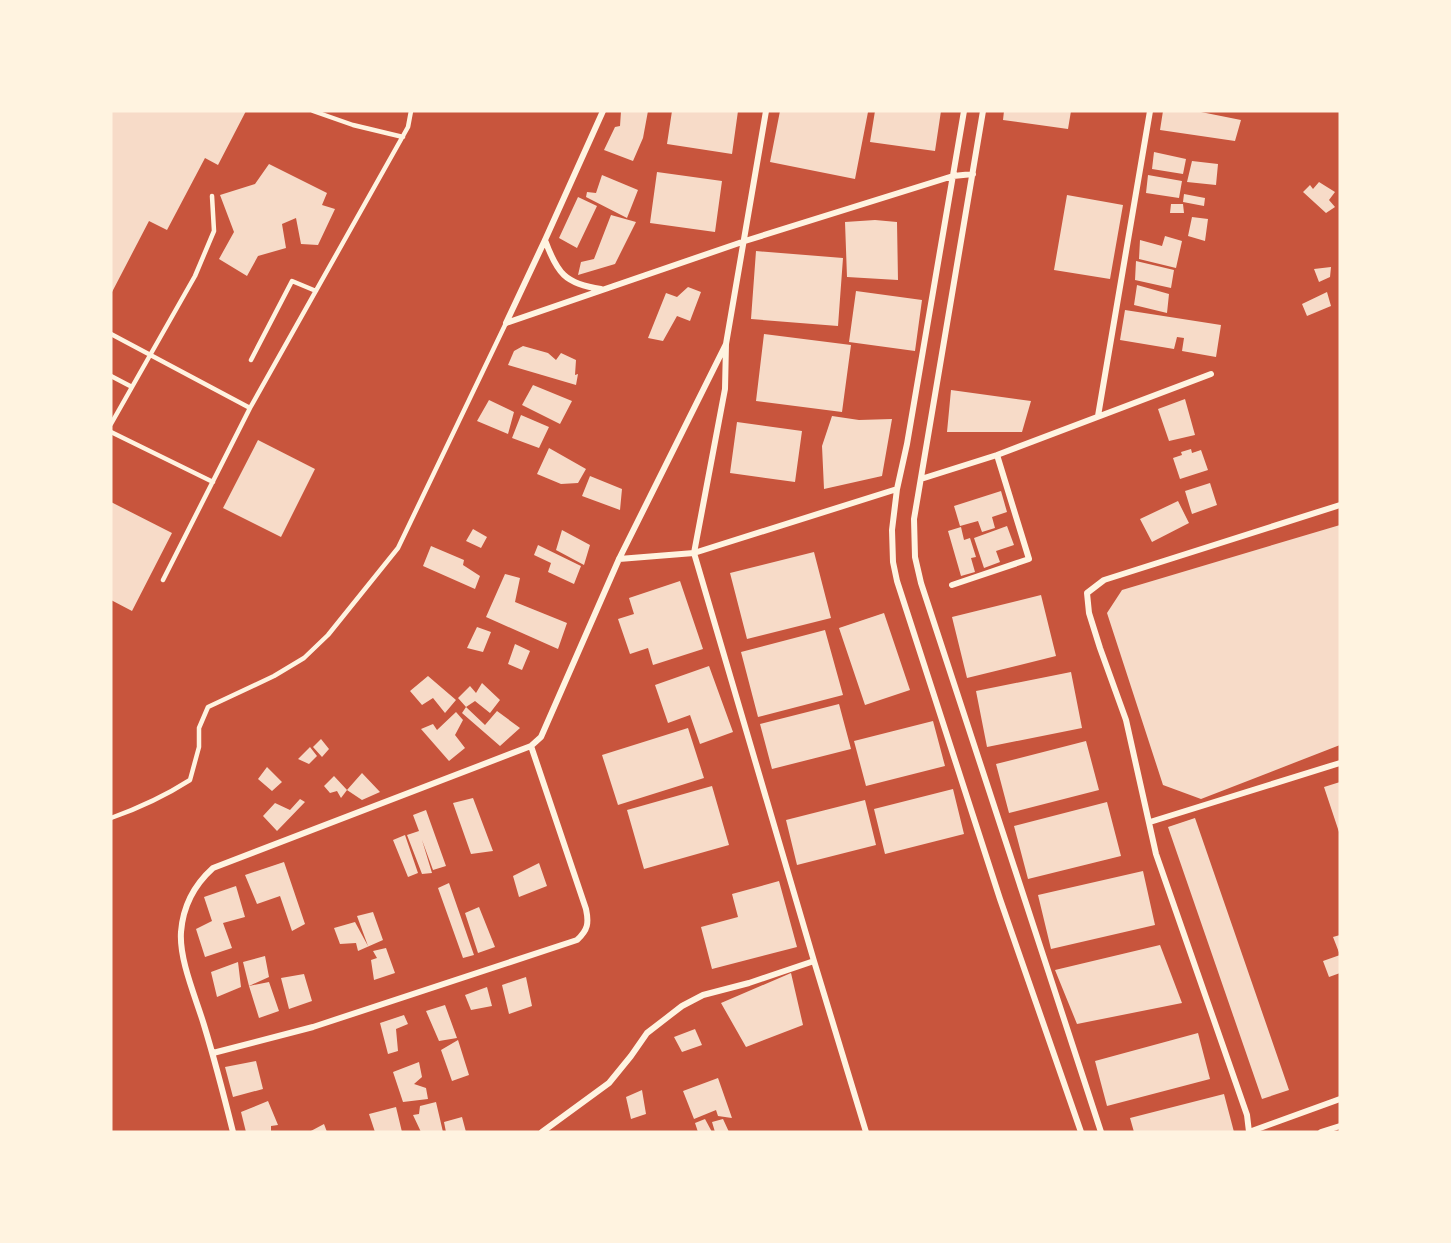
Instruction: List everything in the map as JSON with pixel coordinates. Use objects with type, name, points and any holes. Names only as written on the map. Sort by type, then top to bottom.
[{"type":"street","points":[[506,323],[546,240],[603,111]]},
{"type":"street","points":[[766,111],[726,344],[725,389],[694,554],[866,1132]]},
{"type":"street","points":[[964,111],[897,489],[892,530],[893,562],[897,581],[1000,899],[1081,1132]]},
{"type":"street","points":[[983,111],[914,519],[915,557],[921,583],[1101,1132]]},
{"type":"street","points":[[1098,416],[1150,111]]},
{"type":"street","points":[[506,323],[745,241],[953,176],[973,174]]},
{"type":"street","points":[[546,240],[554,262],[561,273],[574,283],[604,289]]},
{"type":"street","points":[[233,1132],[213,1053],[183,956],[181,934],[184,911],[191,893],[213,868],[531,746],[541,737],[620,559],[726,344]]},
{"type":"street","points":[[921,479],[997,454],[1211,374]]},
{"type":"street","points":[[952,585],[1029,559],[997,454]]},
{"type":"street","points":[[620,559],[694,554],[897,489]]},
{"type":"street","points":[[1340,505],[1104,580],[1087,593],[1089,613],[1126,720],[1156,854],[1247,1115],[1249,1132],[1340,1099]]},
{"type":"street","points":[[213,1053],[313,1027],[578,940],[585,933],[589,922],[586,909],[531,746]]},
{"type":"street","points":[[1150,822],[1340,763]]},
{"type":"street","points":[[542,1132],[609,1083],[647,1033],[682,1006],[703,996],[814,962]]},
{"type":"street","points":[[1321,1132],[1340,1126]]},
{"type":"lane","points":[[313,111],[353,125],[403,137]]},
{"type":"lane","points":[[163,580],[250,408],[408,128],[411,111]]},
{"type":"lane","points":[[111,424],[195,276],[214,231],[212,196]]},
{"type":"lane","points":[[251,360],[292,281],[316,291]]},
{"type":"lane","points":[[111,818],[154,800],[190,780],[199,747],[199,728],[208,707],[274,676],[303,658],[328,635],[398,548],[506,323]]},
{"type":"lane","points":[[111,334],[250,408]]},
{"type":"lane","points":[[111,376],[132,387]]},
{"type":"lane","points":[[111,432],[213,482]]},
{"type":"building","points":[[111,111],[246,111],[218,165],[205,158],[167,230],[149,221],[111,294]]},
{"type":"building","points":[[621,111],[648,111],[643,138],[633,161],[604,150],[615,127],[620,126]]},
{"type":"building","points":[[672,111],[738,111],[732,154],[667,144]]},
{"type":"building","points":[[780,111],[868,112],[855,179],[770,162]]},
{"type":"building","points":[[875,111],[941,111],[935,151],[870,142]]},
{"type":"building","points":[[1004,111],[1071,111],[1068,129],[1003,120]]},
{"type":"building","points":[[1163,111],[1196,111],[1241,120],[1235,141],[1160,130]]},
{"type":"building","points":[[1154,152],[1186,159],[1183,174],[1152,169]]},
{"type":"building","points":[[1192,161],[1218,164],[1216,185],[1187,182]]},
{"type":"building","points":[[269,164],[327,193],[322,205],[335,209],[318,245],[301,244],[296,218],[282,224],[286,248],[258,256],[247,276],[219,259],[234,232],[220,195],[255,184]]},
{"type":"building","points":[[657,172],[722,181],[715,232],[650,223]]},
{"type":"building","points":[[602,175],[638,190],[627,218],[586,197],[587,192],[596,193]]},
{"type":"building","points":[[1148,175],[1182,181],[1179,198],[1146,193]]},
{"type":"building","points":[[1319,182],[1335,192],[1329,200],[1335,207],[1326,213],[1303,192],[1310,185],[1313,189]]},
{"type":"building","points":[[1184,194],[1205,198],[1204,206],[1183,202]]},
{"type":"building","points":[[1067,195],[1123,205],[1110,279],[1054,270]]},
{"type":"building","points":[[578,197],[597,206],[577,248],[559,238]]},
{"type":"building","points":[[1171,204],[1183,204],[1184,213],[1170,213]]},
{"type":"building","points":[[611,215],[636,222],[615,264],[578,275],[581,262],[594,259]]},
{"type":"building","points":[[1192,217],[1208,219],[1205,241],[1188,236]]},
{"type":"building","points":[[875,220],[897,222],[898,280],[847,277],[845,222]]},
{"type":"building","points":[[1165,236],[1182,241],[1176,268],[1139,259],[1140,240],[1162,246]]},
{"type":"building","points":[[756,251],[843,258],[838,326],[751,319]]},
{"type":"building","points":[[1136,261],[1174,270],[1171,288],[1135,280]]},
{"type":"building","points":[[1331,267],[1330,277],[1319,282],[1314,269]]},
{"type":"building","points":[[1137,285],[1169,294],[1167,313],[1134,305]]},
{"type":"building","points":[[688,287],[701,292],[690,321],[677,316],[663,341],[648,338],[666,293],[677,297]]},
{"type":"building","points":[[856,291],[922,300],[915,351],[849,342]]},
{"type":"building","points":[[1327,292],[1331,306],[1307,316],[1302,304]]},
{"type":"building","points":[[1125,310],[1221,325],[1216,357],[1182,351],[1184,338],[1177,337],[1174,349],[1120,340]]},
{"type":"building","points":[[764,334],[851,345],[842,412],[756,401]]},
{"type":"building","points":[[523,346],[548,353],[556,360],[561,353],[576,360],[575,375],[578,374],[576,385],[508,365],[514,351]]},
{"type":"building","points":[[533,385],[572,401],[560,424],[522,405]]},
{"type":"building","points":[[951,390],[1031,401],[1022,432],[947,432]]},
{"type":"building","points":[[1185,399],[1195,435],[1169,441],[1158,409]]},
{"type":"building","points":[[489,400],[514,412],[508,434],[477,421]]},
{"type":"building","points":[[521,415],[549,427],[539,448],[512,438]]},
{"type":"building","points":[[832,416],[859,420],[892,419],[882,476],[824,489],[822,446]]},
{"type":"building","points":[[737,422],[802,431],[795,482],[730,473]]},
{"type":"building","points":[[258,440],[315,469],[281,537],[223,508]]},
{"type":"building","points":[[549,448],[586,469],[578,483],[561,484],[537,474]]},
{"type":"building","points":[[1191,449],[1192,453],[1201,450],[1208,470],[1180,479],[1173,458]]},
{"type":"building","points":[[590,476],[622,489],[620,510],[582,496]]},
{"type":"building","points":[[1210,483],[1217,505],[1192,514],[1185,491]]},
{"type":"building","points":[[1001,491],[1007,512],[992,517],[995,528],[982,532],[978,521],[960,526],[954,506]]},
{"type":"building","points":[[1178,501],[1189,523],[1152,542],[1140,519]]},
{"type":"building","points":[[111,502],[172,533],[132,611],[111,600]]},
{"type":"building","points":[[1340,525],[1340,745],[1201,799],[1163,785],[1107,613],[1122,590]]},
{"type":"building","points":[[1007,526],[1014,545],[996,551],[1000,562],[984,568],[974,538]]},
{"type":"building","points":[[961,527],[964,540],[970,538],[976,557],[971,558],[975,572],[961,576],[948,531]]},
{"type":"building","points":[[473,529],[487,537],[481,548],[466,541]]},
{"type":"building","points":[[562,530],[590,545],[584,565],[556,550]]},
{"type":"building","points":[[538,545],[581,566],[574,584],[548,572],[551,563],[534,555]]},
{"type":"building","points":[[431,546],[464,560],[463,565],[480,576],[475,589],[423,566]]},
{"type":"building","points":[[814,552],[831,618],[747,639],[730,573]]},
{"type":"building","points":[[505,574],[520,578],[515,602],[567,623],[558,649],[486,617]]},
{"type":"building","points":[[680,581],[703,649],[653,665],[648,648],[630,654],[618,619],[634,614],[629,598]]},
{"type":"building","points":[[1041,595],[1056,656],[967,678],[952,617]]},
{"type":"building","points":[[884,613],[910,690],[865,705],[839,628]]},
{"type":"building","points":[[477,627],[491,632],[483,652],[467,648]]},
{"type":"building","points":[[825,630],[843,695],[758,717],[741,652]]},
{"type":"building","points":[[515,644],[530,651],[522,670],[508,664]]},
{"type":"building","points":[[709,666],[733,732],[700,744],[690,715],[668,723],[655,685]]},
{"type":"building","points":[[1071,672],[1082,728],[987,747],[976,691]]},
{"type":"building","points":[[428,676],[456,700],[445,713],[433,698],[422,705],[410,691]]},
{"type":"building","points":[[482,683],[500,700],[490,713],[475,701],[466,707],[458,698],[470,686],[476,693]]},
{"type":"building","points":[[839,704],[851,749],[772,769],[760,724]]},
{"type":"building","points":[[466,707],[485,725],[497,711],[520,728],[500,746],[462,713]]},
{"type":"building","points":[[456,712],[463,720],[455,735],[465,748],[449,761],[421,729],[433,724],[437,730]]},
{"type":"building","points":[[933,721],[945,766],[866,786],[854,741]]},
{"type":"building","points":[[688,728],[704,778],[618,805],[602,755]]},
{"type":"building","points":[[321,739],[329,749],[322,757],[313,747]]},
{"type":"building","points":[[1086,741],[1099,790],[1009,813],[996,764]]},
{"type":"building","points":[[310,747],[317,756],[309,764],[298,759]]},
{"type":"building","points":[[267,767],[282,782],[272,791],[258,779]]},
{"type":"building","points":[[362,773],[380,792],[362,800],[347,790]]},
{"type":"building","points":[[334,776],[347,790],[341,798],[337,791],[330,793],[324,786]]},
{"type":"building","points":[[1340,782],[1340,835],[1324,787]]},
{"type":"building","points":[[712,786],[729,845],[644,869],[627,810]]},
{"type":"building","points":[[953,789],[964,834],[885,854],[874,809]]},
{"type":"building","points":[[473,798],[493,851],[471,854],[453,803]]},
{"type":"building","points":[[300,799],[305,802],[277,831],[263,816],[275,803],[290,810]]},
{"type":"building","points":[[865,800],[876,845],[797,865],[786,820]]},
{"type":"building","points":[[1107,802],[1121,856],[1028,879],[1014,826]]},
{"type":"building","points":[[426,810],[446,866],[433,870],[422,840],[432,873],[422,874],[407,835],[419,831],[413,815]]},
{"type":"building","points":[[1195,818],[1289,1090],[1262,1099],[1168,827]]},
{"type":"building","points":[[405,835],[418,873],[408,877],[393,840]]},
{"type":"building","points":[[284,862],[305,924],[292,931],[280,896],[257,904],[245,875]]},
{"type":"building","points":[[539,863],[547,886],[519,897],[513,876]]},
{"type":"building","points":[[1143,871],[1155,925],[1051,949],[1038,895]]},
{"type":"building","points":[[779,881],[797,947],[712,969],[701,927],[738,917],[732,894]]},
{"type":"building","points":[[449,883],[474,955],[463,958],[438,888]]},
{"type":"building","points":[[236,886],[245,917],[223,923],[232,948],[205,957],[196,929],[212,921],[204,897]]},
{"type":"building","points":[[479,907],[495,947],[478,953],[465,913]]},
{"type":"building","points":[[373,912],[383,940],[358,951],[356,943],[340,944],[334,928],[355,922],[368,946],[357,916]]},
{"type":"building","points":[[1340,935],[1340,955],[1333,937]]},
{"type":"building","points":[[1160,945],[1182,1003],[1077,1024],[1055,970]]},
{"type":"building","points":[[386,948],[395,973],[374,980],[371,960],[377,958],[373,951]]},
{"type":"building","points":[[1340,955],[1340,973],[1329,977],[1323,961]]},
{"type":"building","points":[[265,956],[269,977],[249,986],[243,962]]},
{"type":"building","points":[[238,962],[241,987],[217,997],[211,972]]},
{"type":"building","points":[[791,973],[803,1025],[746,1047],[721,1003]]},
{"type":"building","points":[[304,974],[312,1001],[289,1009],[281,978]]},
{"type":"building","points":[[526,977],[532,1006],[509,1014],[502,985]]},
{"type":"building","points":[[269,982],[279,1011],[259,1018],[249,986]]},
{"type":"building","points":[[487,987],[492,1006],[471,1010],[465,995]]},
{"type":"building","points":[[445,1005],[457,1038],[439,1041],[426,1011]]},
{"type":"building","points":[[404,1015],[408,1024],[396,1029],[398,1051],[388,1054],[380,1023]]},
{"type":"building","points":[[695,1029],[702,1045],[682,1052],[674,1037]]},
{"type":"building","points":[[1198,1033],[1210,1079],[1107,1106],[1095,1061]]},
{"type":"building","points":[[458,1040],[469,1075],[452,1081],[441,1050]]},
{"type":"building","points":[[256,1061],[263,1089],[233,1097],[225,1067]]},
{"type":"building","points":[[419,1062],[422,1077],[414,1084],[426,1088],[428,1099],[403,1102],[393,1072]]},
{"type":"building","points":[[718,1078],[732,1118],[718,1116],[716,1110],[694,1119],[683,1091]]},
{"type":"building","points":[[642,1090],[646,1114],[631,1119],[626,1097]]},
{"type":"building","points":[[1224,1094],[1234,1132],[1134,1132],[1130,1118]]},
{"type":"building","points":[[268,1101],[278,1125],[271,1126],[271,1132],[246,1132],[241,1112]]},
{"type":"building","points":[[436,1102],[443,1132],[421,1132],[413,1115],[419,1114],[420,1106]]},
{"type":"building","points":[[396,1107],[402,1132],[375,1132],[369,1114]]},
{"type":"building","points":[[462,1117],[466,1132],[446,1132],[444,1122]]},
{"type":"building","points":[[705,1119],[712,1132],[698,1132],[695,1123]]},
{"type":"building","points":[[723,1119],[729,1132],[715,1132],[712,1122]]},
{"type":"building","points":[[324,1124],[327,1132],[309,1132]]}]
